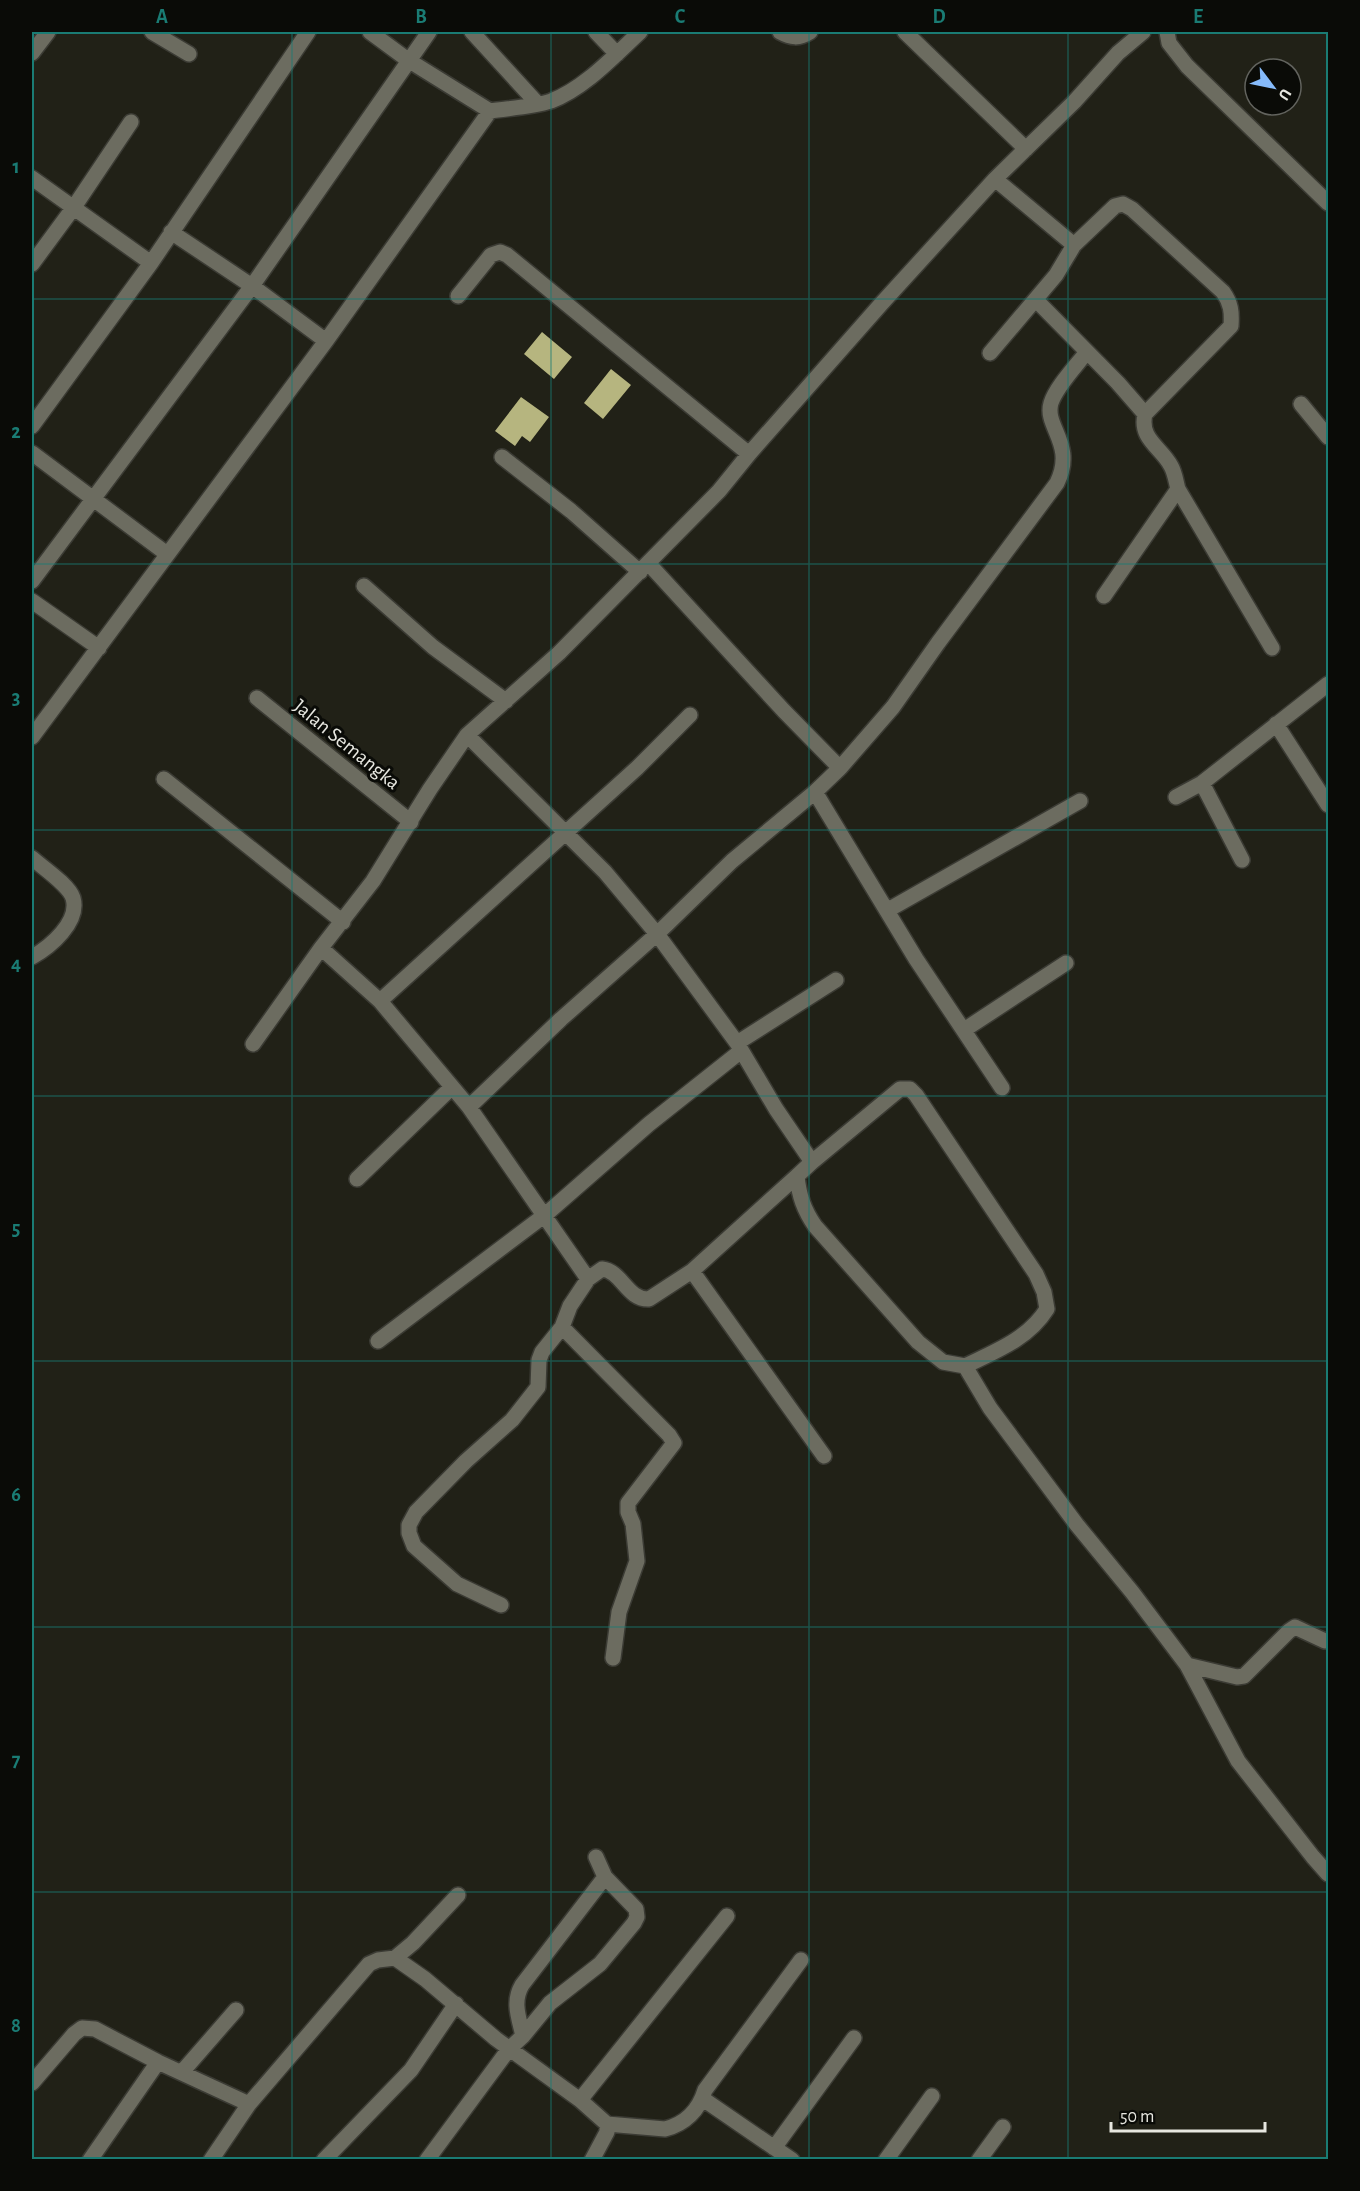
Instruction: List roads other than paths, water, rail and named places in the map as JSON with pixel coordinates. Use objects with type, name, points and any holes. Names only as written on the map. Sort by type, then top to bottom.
[{"type":"street","points":[[32,53],[48,32]]},
{"type":"street","points":[[152,32],[189,54]]},
{"type":"street","points":[[32,426],[151,263],[308,32]]},
{"type":"street","points":[[370,32],[408,60],[490,111],[550,101],[569,92],[640,32]]},
{"type":"street","points":[[32,581],[171,391],[252,286],[429,32]]},
{"type":"street","points":[[472,32],[537,103]]},
{"type":"street","points":[[597,32],[616,54]]},
{"type":"street","points":[[780,32],[790,37],[802,37],[810,32]]},
{"type":"street","points":[[905,32],[1026,149]]},
{"type":"street","points":[[253,1044],[321,948],[373,881],[430,789],[467,735],[566,646],[719,491],[749,454],[995,179],[1074,102],[1118,53],[1143,32]]},
{"type":"street","points":[[1167,32],[1169,43],[1187,66],[1329,203]]},
{"type":"street","points":[[32,737],[326,341],[490,111]]},
{"type":"street","points":[[32,264],[74,207],[131,122]]},
{"type":"street","points":[[32,178],[151,263]]},
{"type":"street","points":[[995,179],[1074,245]]},
{"type":"street","points":[[990,353],[1056,275],[1074,245],[1110,210],[1123,204],[1132,208],[1223,292],[1229,300],[1232,315],[1231,326],[1145,414],[1144,431],[1172,467],[1178,489],[1272,648]]},
{"type":"street","points":[[171,232],[252,286],[326,341]]},
{"type":"street","points":[[458,296],[491,255],[500,252],[507,255],[749,454]]},
{"type":"street","points":[[1036,300],[1118,383],[1145,414]]},
{"type":"street","points":[[469,1107],[561,1019],[657,934],[732,861],[815,792],[840,768],[893,707],[1057,483],[1063,471],[1064,458],[1061,441],[1050,414],[1050,404],[1086,353]]},
{"type":"street","points":[[1301,404],[1329,437]]},
{"type":"street","points":[[32,453],[167,554]]},
{"type":"street","points":[[502,457],[644,568],[840,768]]},
{"type":"street","points":[[1104,596],[1178,489]]},
{"type":"street","points":[[364,586],[433,647],[506,701]]},
{"type":"street","points":[[32,601],[99,648]]},
{"type":"street","points":[[1176,797],[1202,783],[1329,684]]},
{"type":"street","name":"Jalan Semangka","points":[[257,698],[411,822]]},
{"type":"street","points":[[380,1001],[637,768],[690,716]]},
{"type":"street","points":[[1276,724],[1329,805]]},
{"type":"street","points":[[467,735],[605,872],[657,934],[739,1047],[776,1109],[812,1162]]},
{"type":"street","points":[[164,779],[343,922]]},
{"type":"street","points":[[1202,783],[1242,860]]},
{"type":"street","points":[[815,792],[916,958],[1002,1088]]},
{"type":"street","points":[[888,910],[1080,801]]},
{"type":"street","points":[[32,858],[67,888],[73,898],[70,919],[61,933],[32,957]]},
{"type":"street","points":[[321,948],[380,1001],[469,1107],[588,1279]]},
{"type":"street","points":[[964,1030],[1066,963]]},
{"type":"street","points":[[378,1341],[545,1215],[739,1047],[836,980]]},
{"type":"street","points":[[357,1179],[452,1087]]},
{"type":"street","points":[[501,1605],[457,1584],[414,1546],[409,1533],[410,1525],[416,1512],[466,1461],[512,1420],[533,1394],[538,1387],[539,1360],[542,1352],[562,1328],[570,1306],[588,1279],[602,1269],[608,1270],[633,1295],[642,1299],[650,1299],[692,1271],[812,1162],[900,1089],[910,1089],[916,1095],[1036,1274],[1044,1292],[1047,1309],[1037,1324],[1014,1342],[965,1366],[943,1362],[918,1342],[815,1226],[800,1196],[797,1176]]},
{"type":"street","points":[[692,1271],[824,1456]]},
{"type":"street","points":[[562,1328],[669,1435],[674,1443],[628,1503],[637,1561],[619,1612],[613,1658]]},
{"type":"street","points":[[965,1366],[990,1408],[1023,1453],[1187,1665],[1238,1761],[1329,1874]]},
{"type":"street","points":[[1187,1665],[1237,1677],[1244,1676],[1295,1627],[1325,1641]]},
{"type":"street","points":[[427,2160],[509,2049],[524,2036],[550,2003],[600,1964],[634,1923],[637,1917],[636,1909],[605,1877],[596,1857]]},
{"type":"street","points":[[524,2036],[516,1996],[605,1877]]},
{"type":"street","points":[[211,2160],[249,2104],[369,1964],[378,1960],[395,1958],[413,1943],[458,1894]]},
{"type":"street","points":[[580,2100],[592,2082],[727,1916]]},
{"type":"street","points":[[395,1958],[456,2004],[509,2049],[580,2100],[607,2124],[665,2128],[674,2126],[689,2117],[703,2099],[705,2090],[801,1960]]},
{"type":"street","points":[[324,2160],[411,2070],[456,2004]]},
{"type":"street","points":[[182,2072],[236,2010]]},
{"type":"street","points":[[32,2084],[74,2034],[82,2028],[95,2029],[158,2062],[249,2104]]},
{"type":"street","points":[[774,2148],[854,2038]]},
{"type":"street","points":[[90,2160],[158,2062]]},
{"type":"street","points":[[886,2160],[932,2096]]},
{"type":"street","points":[[703,2099],[792,2160]]},
{"type":"street","points":[[592,2160],[607,2132],[607,2124]]},
{"type":"street","points":[[979,2160],[1003,2127]]}]
